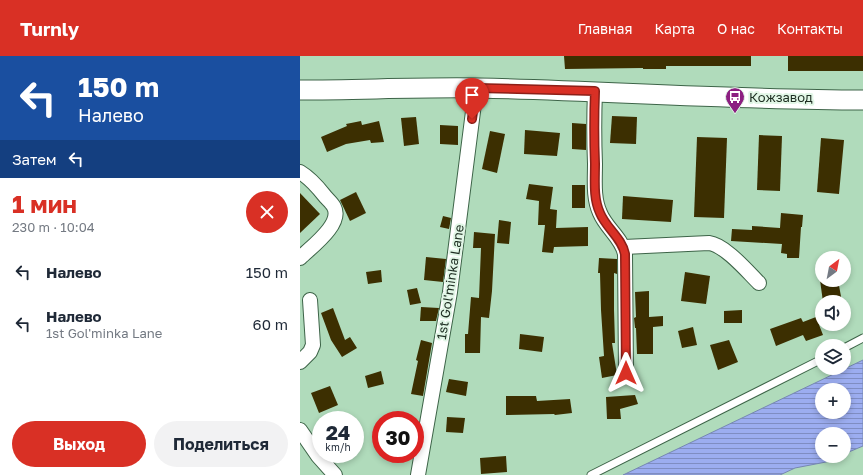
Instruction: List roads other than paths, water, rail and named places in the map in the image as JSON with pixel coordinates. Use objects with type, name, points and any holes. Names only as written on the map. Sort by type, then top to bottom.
[{"type":"main road","points":[[300,90],[476,88],[595,91],[791,100],[863,100]]},
{"type":"street","name":"1st Gol'minka Lane","points":[[418,475],[450,292],[476,88]]},
{"type":"street","points":[[595,91],[595,196],[600,213],[607,226],[624,247],[625,254],[626,373]]},
{"type":"street","points":[[300,172],[310,178],[334,207],[336,214],[332,227],[300,258]]},
{"type":"street","points":[[624,247],[714,244],[726,251],[759,283]]},
{"type":"street","points":[[300,362],[310,352],[313,345],[310,300]]},
{"type":"street","points":[[300,430],[318,456],[335,475]]},
{"type":"lane","points":[[851,344],[863,338]]},
{"type":"lane","points":[[591,475],[815,362]]},
{"type":"water","points":[[863,360],[863,446],[851,451],[851,427],[815,427],[815,463],[821,463],[795,468],[780,475],[623,475],[832,375],[851,375],[851,366]]},
{"type":"place","name":"Кожзавод","points":[[735,114]]}]
